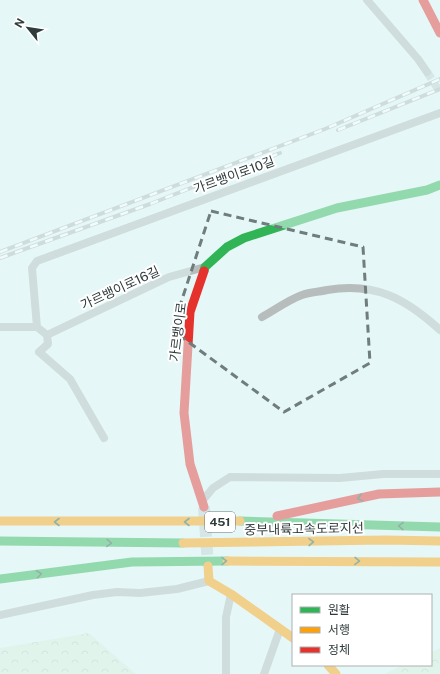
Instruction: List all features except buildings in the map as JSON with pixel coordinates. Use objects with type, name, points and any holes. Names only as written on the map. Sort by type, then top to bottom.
[{"type":"main road","points":[[423,0],[440,33]]},
{"type":"main road","name":"가르뱅이로","points":[[203,503],[190,464],[184,414],[190,312],[205,268],[226,247],[244,238],[337,208],[427,190],[440,185]]},
{"type":"main road","points":[[254,522],[379,494],[440,492]]},
{"type":"main road","name":"중부내륙고속도로지선","points":[[0,521],[254,522],[440,527]]},
{"type":"main road","name":"중부내륙고속도로지선","points":[[0,541],[140,544],[385,540],[440,541]]},
{"type":"main road","points":[[0,579],[132,562],[276,560],[440,562]]},
{"type":"main road","points":[[208,566],[209,581],[231,594],[292,637]]},
{"type":"main road","points":[[329,666],[336,674]]},
{"type":"street","points":[[368,0],[418,59],[427,72]]},
{"type":"street","name":"가르뱅이로10길","points":[[37,327],[32,268],[37,261],[440,113]]},
{"type":"street","name":"가르뱅이로16길","points":[[47,335],[169,278],[205,268]]},
{"type":"street","points":[[262,317],[302,295],[343,288],[364,288],[393,296],[426,318],[440,330]]},
{"type":"street","points":[[0,327],[37,327],[47,335],[48,344],[39,352],[70,379],[104,438]]},
{"type":"street","points":[[203,503],[213,488],[230,478],[340,478],[383,474],[440,474]]},
{"type":"street","points":[[0,615],[93,595],[117,592],[140,593],[177,589],[209,581]]},
{"type":"street","points":[[226,674],[226,617],[231,594]]},
{"type":"street","points":[[264,674],[280,629]]},
{"type":"highlighted area","points":[[211,211],[363,247],[370,363],[284,412],[172,330]]},
{"type":"green space","points":[[89,633],[136,674],[0,674],[0,648]]},
{"type":"green space","points":[[440,648],[440,674],[384,674],[401,666],[432,666],[432,652]]},
{"type":"tunnel","points":[[427,72],[440,92]]},
{"type":"tunnel","points":[[204,507],[208,566]]},
{"type":"railway","points":[[0,252],[325,129],[440,79]]},
{"type":"railway","points":[[338,130],[440,89]]},
{"type":"railway","points":[[0,258],[150,204],[280,153]]},
{"type":"traffic: fast","points":[[204,271],[205,267],[227,247],[244,238],[337,208],[427,190],[440,185]]},
{"type":"traffic: fast","points":[[240,521],[440,527]]},
{"type":"traffic: fast","points":[[0,541],[183,543]]},
{"type":"traffic: fast","points":[[0,579],[132,562],[227,561]]},
{"type":"traffic: slow","points":[[0,521],[240,521]]},
{"type":"traffic: slow","points":[[183,543],[385,540],[440,541]]},
{"type":"traffic: slow","points":[[227,561],[440,562]]},
{"type":"traffic: slow","points":[[208,566],[209,581],[231,594],[292,637]]},
{"type":"traffic: slow","points":[[329,666],[336,674]]},
{"type":"traffic: jam","points":[[423,0],[440,33]]},
{"type":"traffic: jam","points":[[204,271],[190,312],[184,413],[190,464],[204,507]]},
{"type":"traffic: jam","points":[[277,516],[379,494],[440,492]]}]
